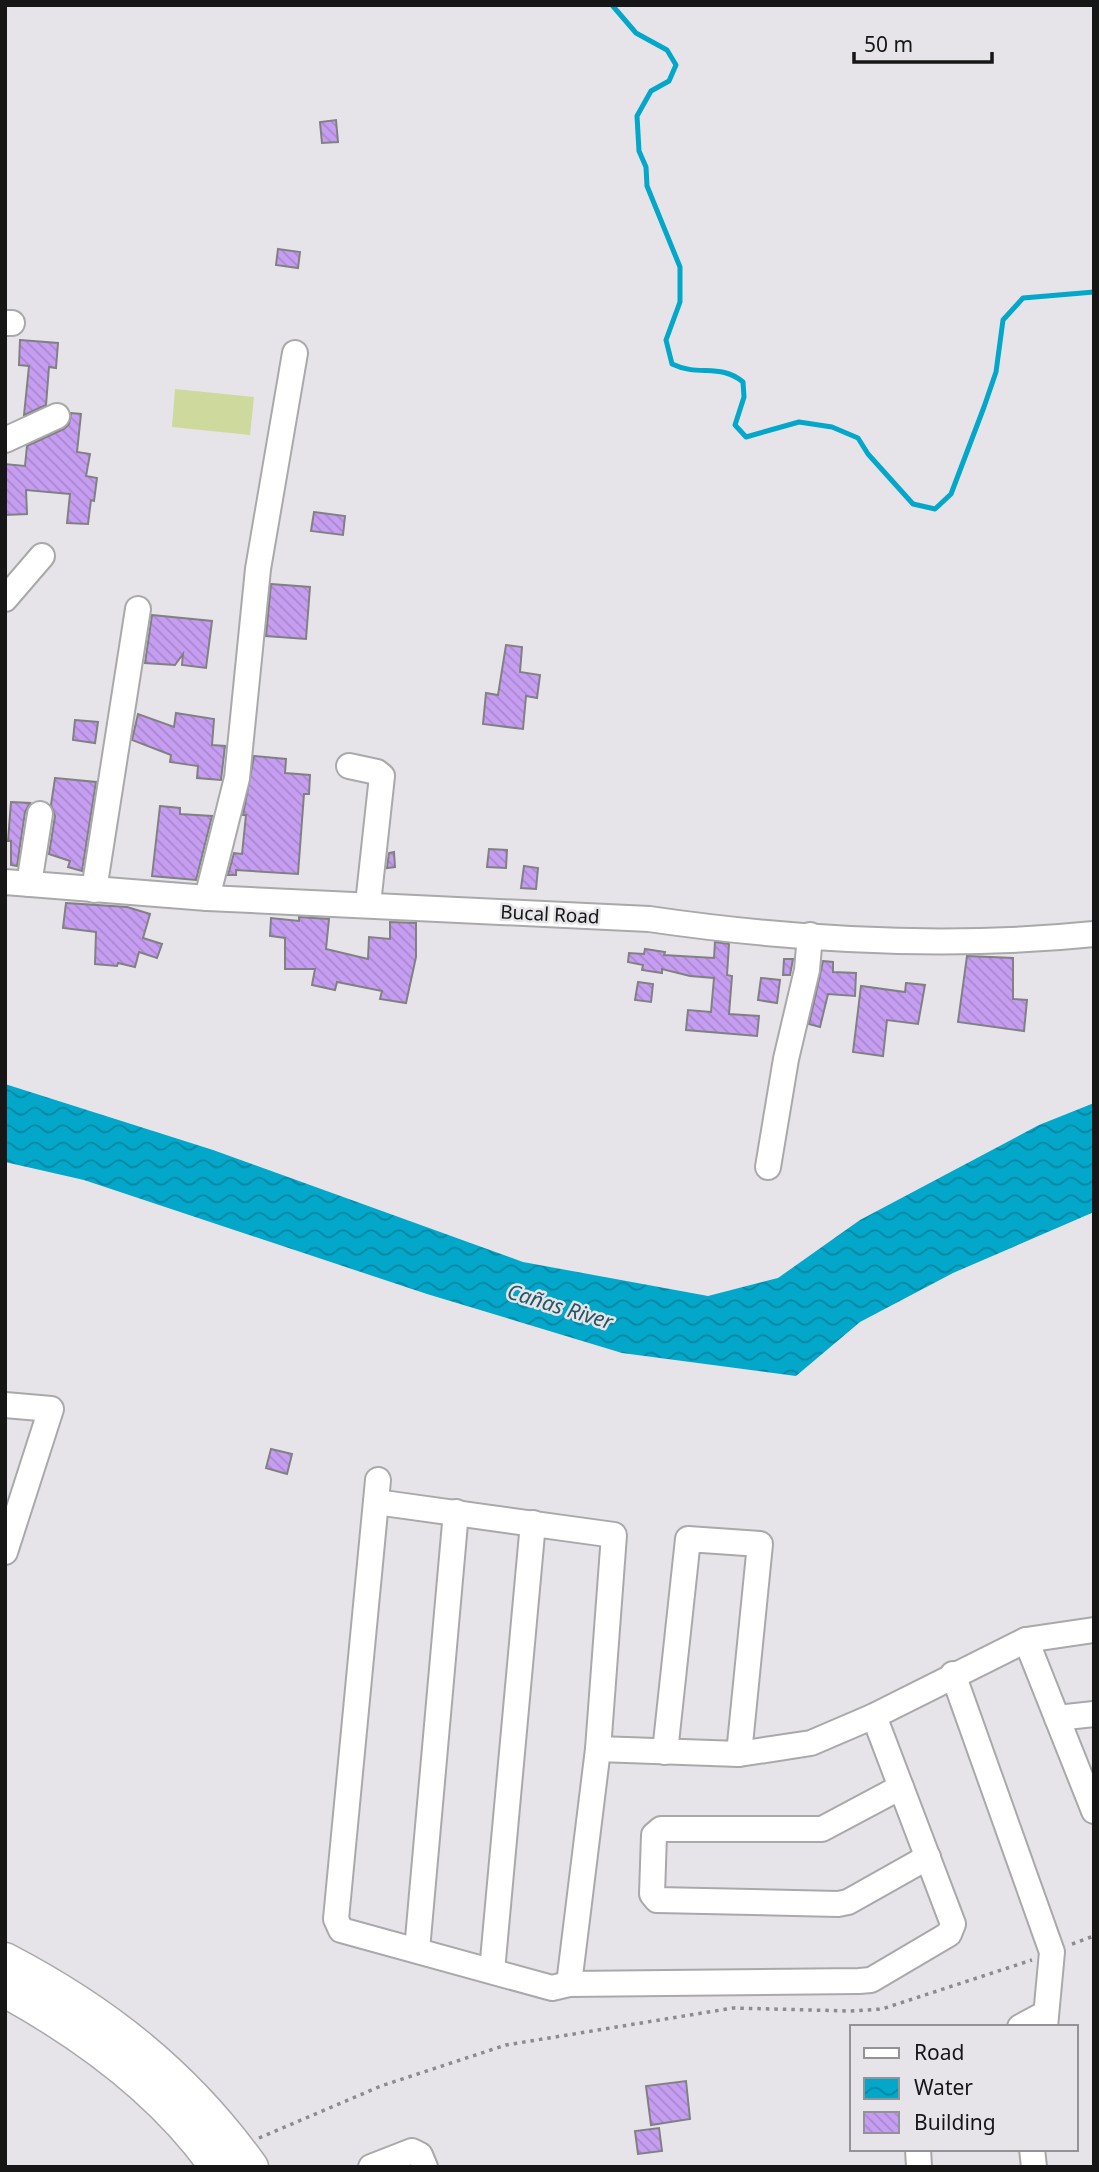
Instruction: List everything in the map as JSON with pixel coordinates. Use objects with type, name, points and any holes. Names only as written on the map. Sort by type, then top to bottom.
[{"type":"main road","points":[[5,1959],[90,2008],[144,2048],[194,2093],[236,2161]]},
{"type":"main road","points":[[5,1991],[74,2031],[126,2072],[169,2112],[236,2161]]},
{"type":"street","points":[[207,898],[237,778],[258,569],[295,353]]},
{"type":"street","points":[[5,440],[57,416]]},
{"type":"street","points":[[5,599],[42,556]]},
{"type":"street","points":[[94,890],[138,609]]},
{"type":"street","points":[[349,766],[377,772],[382,776],[368,904]]},
{"type":"street","points":[[17,883],[40,814]]},
{"type":"street","name":"Bucal Road","points":[[17,883],[207,898],[649,919],[720,929],[915,942],[1094,934]]},
{"type":"street","points":[[768,1167],[786,1059],[807,970],[810,935]]},
{"type":"street","points":[[5,1405],[51,1409],[5,1552]]},
{"type":"street","points":[[569,1984],[598,1749],[614,1535],[456,1512],[377,1491],[336,1919],[341,1930],[552,1988],[569,1984],[871,1980],[949,1934],[953,1924],[874,1716]]},
{"type":"street","points":[[417,1950],[456,1512]]},
{"type":"street","points":[[492,1971],[533,1523]]},
{"type":"street","points":[[665,1752],[688,1539],[760,1544],[739,1754]]},
{"type":"street","points":[[598,1749],[739,1754],[811,1743],[874,1716],[953,1674],[1026,1640],[1094,1630]]},
{"type":"street","points":[[1026,1640],[1091,1797]]},
{"type":"street","points":[[953,1674],[1052,1952],[1045,2020],[1027,2025]]},
{"type":"street","points":[[1057,1718],[1094,1714]]},
{"type":"street","points":[[901,1787],[822,1829],[661,1829],[654,1835],[652,1895],[657,1900],[838,1905],[928,1857]]},
{"type":"street","points":[[370,2167],[419,2159]]},
{"type":"path","points":[[236,2161],[381,2086],[506,2045],[733,2008],[850,2011],[882,2009],[981,1978],[1094,1936]]},
{"type":"green space","points":[[175,389],[254,397],[250,435],[172,427]]},
{"type":"water","name":"Cañas River","points":[[5,1084],[213,1150],[523,1262],[708,1296],[778,1278],[860,1220],[1039,1125],[1094,1103],[1094,1212],[953,1273],[860,1322],[796,1376],[622,1353],[427,1294],[84,1180],[5,1162]]},
{"type":"building","points":[[336,120],[338,142],[322,143],[320,122]]},
{"type":"building","points":[[278,249],[300,252],[298,268],[276,265]]},
{"type":"building","points":[[20,340],[58,343],[56,368],[49,367],[46,405],[24,415],[29,366],[19,365]]},
{"type":"building","points":[[71,413],[81,414],[77,452],[90,454],[86,476],[97,478],[88,524],[67,523],[70,494],[26,490],[27,514],[5,515],[5,464],[25,466],[27,446],[64,429],[69,424]]},
{"type":"building","points":[[314,512],[345,516],[343,535],[311,531]]},
{"type":"building","points":[[271,584],[310,587],[306,639],[266,636]]},
{"type":"building","points":[[152,615],[212,621],[206,668],[182,665],[183,654],[175,665],[145,663]]},
{"type":"building","points":[[506,645],[522,647],[520,672],[540,675],[537,698],[526,696],[523,729],[483,724],[486,693],[498,695]]},
{"type":"building","points":[[176,713],[214,719],[212,745],[225,746],[221,780],[197,778],[198,766],[170,762],[171,755],[132,740],[138,714],[174,727]]},
{"type":"building","points":[[75,720],[98,722],[95,743],[73,740]]},
{"type":"building","points":[[254,756],[286,759],[285,773],[310,775],[309,794],[304,794],[298,874],[236,870],[236,875],[228,875],[234,853],[242,854],[246,815],[243,815]]},
{"type":"building","points":[[55,778],[96,782],[82,871],[68,867],[70,861],[49,854],[55,816],[51,805]]},
{"type":"building","points":[[11,802],[30,803],[25,812],[17,866],[11,865],[11,841],[8,841]]},
{"type":"building","points":[[160,806],[180,808],[180,814],[212,816],[196,880],[152,876]]},
{"type":"building","points":[[489,849],[507,850],[506,868],[487,867]]},
{"type":"building","points":[[394,852],[395,867],[387,868],[389,853]]},
{"type":"building","points":[[524,866],[538,868],[536,889],[521,888]]},
{"type":"building","points":[[66,903],[127,907],[150,914],[143,938],[162,944],[157,958],[139,952],[135,967],[118,963],[117,966],[95,964],[96,932],[63,928]]},
{"type":"building","points":[[299,917],[329,919],[326,949],[368,959],[369,937],[390,939],[390,922],[416,923],[416,957],[406,1003],[380,999],[382,991],[337,982],[335,990],[312,985],[315,969],[285,969],[285,938],[270,936],[271,918],[299,921]]},
{"type":"building","points":[[715,942],[729,944],[727,975],[732,976],[729,1014],[759,1016],[757,1036],[686,1030],[688,1010],[711,1012],[714,978],[690,976],[662,969],[662,973],[642,970],[643,965],[628,962],[629,953],[644,954],[645,949],[665,952],[664,955],[714,958]]},
{"type":"building","points":[[967,956],[1013,958],[1013,999],[1027,1000],[1024,1031],[958,1022]]},
{"type":"building","points":[[784,959],[793,959],[790,975],[783,975]]},
{"type":"building","points":[[823,961],[833,962],[833,972],[856,973],[855,996],[828,994],[820,1027],[809,1024]]},
{"type":"building","points":[[761,978],[780,980],[777,1003],[758,1000]]},
{"type":"building","points":[[638,982],[653,984],[651,1002],[635,1000]]},
{"type":"building","points":[[906,983],[925,985],[918,1024],[887,1020],[883,1056],[853,1052],[861,986],[905,992]]},
{"type":"building","points":[[271,1449],[292,1454],[287,1474],[266,1468]]},
{"type":"building","points":[[686,2081],[690,2119],[651,2125],[646,2086]]},
{"type":"building","points":[[659,2128],[662,2151],[638,2154],[635,2131]]},
{"type":"waterway","points":[[612,5],[636,33],[667,50],[676,65],[669,81],[651,91],[637,116],[639,151],[646,167],[647,186],[680,267],[680,302],[666,340],[672,364],[691,370],[726,373],[743,382],[744,397],[735,425],[746,437],[799,422],[832,427],[858,438],[868,454],[913,504],[935,509],[951,494],[984,407],[996,372],[1003,320],[1023,298],[1094,292]]}]
